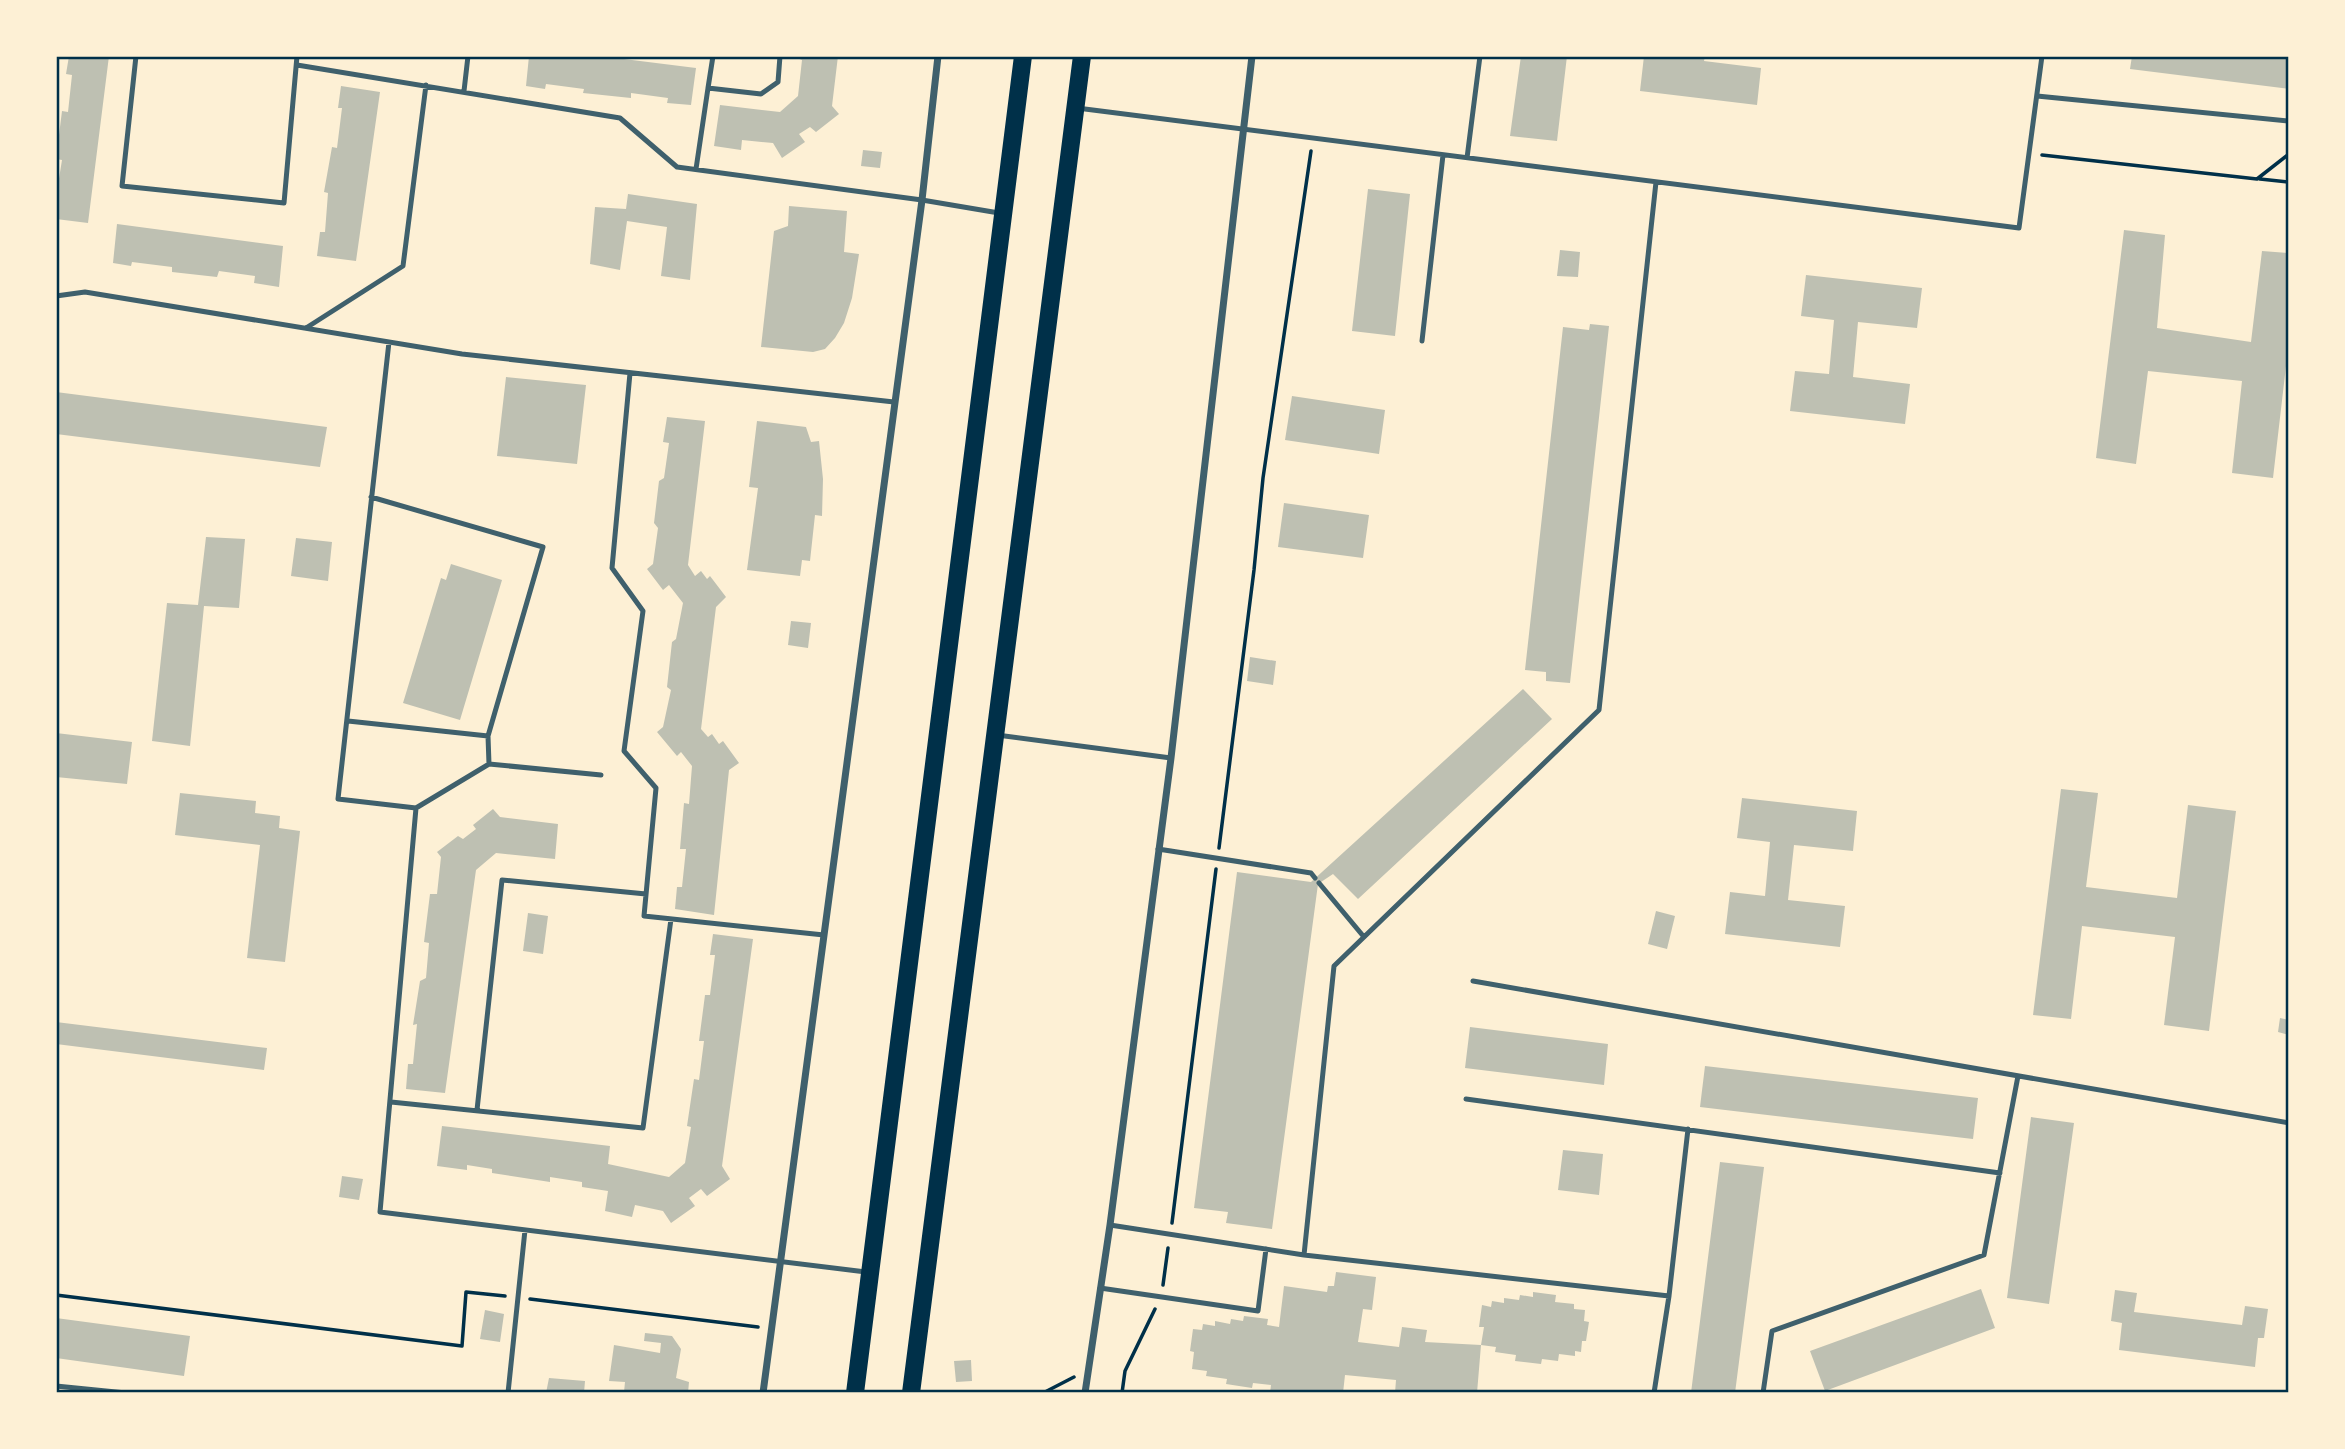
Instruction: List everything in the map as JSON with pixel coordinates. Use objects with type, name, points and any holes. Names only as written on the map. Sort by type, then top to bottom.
[{"type":"main road","points":[[855,1393],[1023,56]]},
{"type":"main road","points":[[911,1393],[1082,56]]},
{"type":"street","points":[[763,1393],[922,200],[938,56]]},
{"type":"street","points":[[1085,1393],[1171,758],[1252,56]]},
{"type":"lane","points":[[136,56],[122,186],[284,203],[297,56]]},
{"type":"lane","points":[[464,91],[468,56]]},
{"type":"lane","points":[[696,169],[713,56]]},
{"type":"lane","points":[[708,88],[761,94],[778,82],[780,56]]},
{"type":"lane","points":[[1467,158],[1480,56]]},
{"type":"lane","points":[[1075,108],[2019,229],[2042,56]]},
{"type":"lane","points":[[297,65],[620,118],[677,167],[922,200],[1003,214]]},
{"type":"lane","points":[[306,328],[403,266],[426,85]]},
{"type":"lane","points":[[2037,96],[2289,121]]},
{"type":"lane","points":[[1422,341],[1443,155]]},
{"type":"lane","points":[[1304,1255],[1334,966],[1599,710],[1656,182]]},
{"type":"lane","points":[[56,296],[85,292],[462,354],[894,402]]},
{"type":"lane","points":[[389,342],[338,799],[416,808],[489,764],[601,775]]},
{"type":"lane","points":[[630,373],[612,568],[643,611],[624,751],[656,788],[644,916],[824,935]]},
{"type":"lane","points":[[372,497],[543,547],[488,736],[489,764]]},
{"type":"lane","points":[[348,720],[488,736]]},
{"type":"lane","points":[[997,735],[1171,758]]},
{"type":"lane","points":[[416,808],[380,1212],[870,1273]]},
{"type":"lane","points":[[1158,849],[1311,873],[1364,937]]},
{"type":"lane","points":[[477,1110],[502,880],[646,894]]},
{"type":"lane","points":[[391,1102],[643,1128],[671,919]]},
{"type":"lane","points":[[1473,981],[2289,1123]]},
{"type":"lane","points":[[1763,1393],[1772,1331],[1984,1255],[2018,1076]]},
{"type":"lane","points":[[1466,1099],[2000,1173]]},
{"type":"lane","points":[[1654,1393],[1669,1296],[1688,1129]]},
{"type":"lane","points":[[1110,1224],[1304,1255],[1669,1296]]},
{"type":"lane","points":[[508,1393],[525,1230]]},
{"type":"lane","points":[[1100,1288],[1258,1311],[1266,1249]]},
{"type":"lane","points":[[56,1386],[126,1393]]},
{"type":"path","points":[[1122,1393],[1125,1371],[1161,1297],[1218,858],[1263,478],[1312,139]]},
{"type":"path","points":[[2029,153],[2289,182]]},
{"type":"path","points":[[2258,179],[2289,154]]},
{"type":"path","points":[[56,1295],[462,1346],[467,1292],[772,1329]]},
{"type":"path","points":[[1043,1393],[1088,1370]]},
{"type":"building","points":[[69,56],[109,56],[88,223],[56,219],[56,197],[62,160],[56,159],[62,111],[68,112],[72,75],[66,74]]},
{"type":"building","points":[[529,56],[600,56],[696,68],[691,105],[667,103],[668,98],[631,93],[631,98],[583,93],[584,89],[546,84],[545,89],[526,86]]},
{"type":"building","points":[[792,56],[838,56],[832,106],[839,114],[816,132],[810,127],[799,134],[805,142],[782,158],[773,143],[742,140],[741,150],[714,146],[720,105],[780,112],[798,96],[802,60]]},
{"type":"building","points":[[1521,56],[1567,56],[1557,141],[1510,136]]},
{"type":"building","points":[[1644,56],[1705,56],[1704,61],[1761,68],[1757,105],[1640,91]]},
{"type":"building","points":[[2132,56],[2289,56],[2289,89],[2130,69]]},
{"type":"building","points":[[341,86],[380,92],[356,261],[317,256],[320,232],[325,232],[328,193],[324,192],[332,147],[337,148],[342,108],[338,108]]},
{"type":"building","points":[[863,150],[882,152],[880,168],[861,166]]},
{"type":"building","points":[[1368,189],[1410,194],[1395,336],[1352,331]]},
{"type":"building","points":[[628,194],[697,204],[690,280],[661,276],[667,227],[627,221],[620,270],[590,264],[595,207],[626,209]]},
{"type":"building","points":[[789,206],[847,211],[844,252],[859,254],[852,298],[844,323],[825,349],[813,352],[761,347],[774,231],[788,226]]},
{"type":"building","points":[[117,224],[283,246],[279,287],[254,283],[255,276],[219,271],[217,277],[172,272],[172,267],[132,262],[131,266],[113,263]]},
{"type":"building","points":[[2124,230],[2165,235],[2157,328],[2251,342],[2262,251],[2289,253],[2289,340],[2273,478],[2232,473],[2242,381],[2148,371],[2136,464],[2096,458]]},
{"type":"building","points":[[1560,250],[1580,252],[1578,277],[1557,276]]},
{"type":"building","points":[[1806,275],[1922,288],[1917,328],[1858,322],[1853,377],[1910,384],[1905,424],[1790,411],[1795,371],[1829,374],[1834,320],[1801,316]]},
{"type":"building","points":[[1590,324],[1609,326],[1570,683],[1546,681],[1546,672],[1525,670],[1563,327],[1589,330]]},
{"type":"building","points":[[506,377],[586,385],[577,464],[497,456]]},
{"type":"building","points":[[56,392],[327,427],[320,467],[56,434]]},
{"type":"building","points":[[1292,396],[1385,410],[1379,454],[1285,440]]},
{"type":"building","points":[[667,417],[705,421],[688,565],[695,576],[701,571],[707,579],[710,576],[726,597],[716,607],[701,729],[708,737],[712,734],[719,744],[723,741],[739,763],[729,770],[714,915],[675,909],[677,887],[682,887],[686,849],[680,849],[684,803],[689,804],[692,766],[681,752],[677,756],[657,732],[663,727],[671,690],[667,687],[672,642],[676,639],[683,603],[669,585],[663,590],[647,569],[653,564],[658,528],[654,523],[659,481],[664,478],[669,443],[663,442]]},
{"type":"building","points":[[757,421],[806,427],[811,442],[819,441],[823,479],[822,516],[815,515],[810,561],[802,560],[800,576],[747,570],[758,488],[749,487]]},
{"type":"building","points":[[1284,503],[1369,515],[1363,558],[1278,547]]},
{"type":"building","points":[[206,537],[245,539],[239,608],[204,606],[190,746],[152,741],[167,603],[198,605]]},
{"type":"building","points":[[296,538],[332,542],[328,581],[291,576]]},
{"type":"building","points":[[451,564],[502,580],[460,720],[403,703],[441,578],[446,580]]},
{"type":"building","points":[[791,621],[811,623],[808,648],[788,645]]},
{"type":"building","points":[[1250,657],[1276,661],[1273,685],[1247,681]]},
{"type":"building","points":[[1523,689],[1552,719],[1358,899],[1333,874],[1318,884],[1272,1229],[1226,1223],[1228,1212],[1194,1208],[1237,872],[1311,882]]},
{"type":"building","points":[[56,733],[132,742],[127,784],[56,777]]},
{"type":"building","points":[[2061,789],[2098,793],[2086,887],[2177,898],[2188,805],[2236,811],[2209,1031],[2164,1025],[2175,937],[2082,926],[2071,1019],[2033,1015]]},
{"type":"building","points":[[180,793],[256,801],[255,813],[280,816],[279,828],[300,831],[285,962],[247,958],[260,845],[175,835]]},
{"type":"building","points":[[1742,798],[1857,811],[1853,851],[1794,845],[1788,900],[1845,906],[1840,947],[1725,934],[1730,892],[1765,896],[1770,842],[1737,838]]},
{"type":"building","points":[[493,809],[500,817],[558,824],[555,859],[496,853],[476,870],[445,1093],[406,1089],[408,1064],[413,1064],[417,1024],[413,1025],[420,981],[426,978],[429,943],[424,942],[430,894],[437,894],[441,857],[437,852],[458,836],[463,839],[476,829],[473,825]]},
{"type":"building","points":[[1656,911],[1675,916],[1667,949],[1648,944]]},
{"type":"building","points":[[528,913],[548,916],[543,954],[523,951]]},
{"type":"building","points":[[713,934],[753,939],[722,1166],[730,1179],[707,1196],[701,1189],[689,1198],[695,1206],[671,1223],[663,1211],[635,1205],[632,1217],[605,1211],[608,1191],[582,1187],[582,1182],[550,1177],[550,1182],[492,1173],[492,1169],[467,1165],[467,1170],[437,1166],[442,1126],[610,1146],[608,1164],[669,1177],[685,1163],[691,1127],[687,1126],[694,1079],[699,1080],[704,1041],[699,1041],[705,995],[710,995],[715,955],[710,955]]},
{"type":"building","points":[[2280,1018],[2289,1020],[2289,1035],[2278,1032]]},
{"type":"building","points":[[56,1022],[267,1048],[264,1070],[56,1044]]},
{"type":"building","points":[[1470,1027],[1608,1044],[1604,1085],[1465,1068]]},
{"type":"building","points":[[1705,1066],[1978,1098],[1973,1139],[1700,1107]]},
{"type":"building","points":[[2031,1117],[2074,1123],[2049,1304],[2007,1298]]},
{"type":"building","points":[[1563,1150],[1603,1154],[1599,1195],[1558,1190]]},
{"type":"building","points":[[1720,1162],[1764,1167],[1735,1393],[1691,1393]]},
{"type":"building","points":[[342,1176],[363,1179],[359,1200],[339,1197]]},
{"type":"building","points":[[1336,1272],[1376,1277],[1372,1310],[1363,1309],[1358,1342],[1399,1347],[1402,1327],[1427,1330],[1425,1342],[1481,1345],[1477,1393],[1395,1393],[1396,1380],[1345,1375],[1343,1393],[1270,1393],[1271,1385],[1253,1383],[1252,1388],[1226,1384],[1227,1379],[1206,1376],[1207,1371],[1192,1369],[1194,1352],[1190,1351],[1193,1329],[1202,1330],[1203,1324],[1215,1326],[1215,1321],[1230,1324],[1231,1319],[1243,1321],[1244,1316],[1268,1319],[1267,1325],[1279,1327],[1284,1286],[1327,1292],[1328,1286],[1334,1286]]},
{"type":"building","points":[[1981,1289],[1995,1328],[1825,1391],[1810,1351]]},
{"type":"building","points":[[2115,1290],[2137,1293],[2134,1312],[2242,1325],[2245,1306],[2268,1309],[2264,1338],[2258,1338],[2255,1367],[2119,1350],[2122,1323],[2111,1321]]},
{"type":"building","points":[[1533,1292],[1556,1295],[1555,1302],[1574,1304],[1574,1309],[1585,1310],[1584,1321],[1589,1322],[1581,1352],[1575,1351],[1575,1356],[1559,1354],[1558,1361],[1542,1359],[1541,1364],[1515,1361],[1516,1355],[1495,1352],[1496,1347],[1481,1345],[1484,1327],[1479,1327],[1482,1305],[1491,1307],[1492,1301],[1504,1303],[1504,1298],[1519,1300],[1520,1295],[1533,1297]]},
{"type":"building","points":[[485,1310],[504,1314],[500,1342],[480,1339]]},
{"type":"building","points":[[56,1318],[190,1336],[184,1376],[56,1358]]},
{"type":"building","points":[[645,1333],[672,1336],[681,1349],[676,1378],[689,1382],[688,1393],[630,1393],[624,1392],[625,1382],[609,1381],[614,1345],[660,1353],[661,1343],[644,1341]]},
{"type":"building","points":[[971,1360],[972,1381],[956,1382],[954,1361]]},
{"type":"building","points":[[549,1378],[585,1381],[584,1393],[546,1393]]}]
